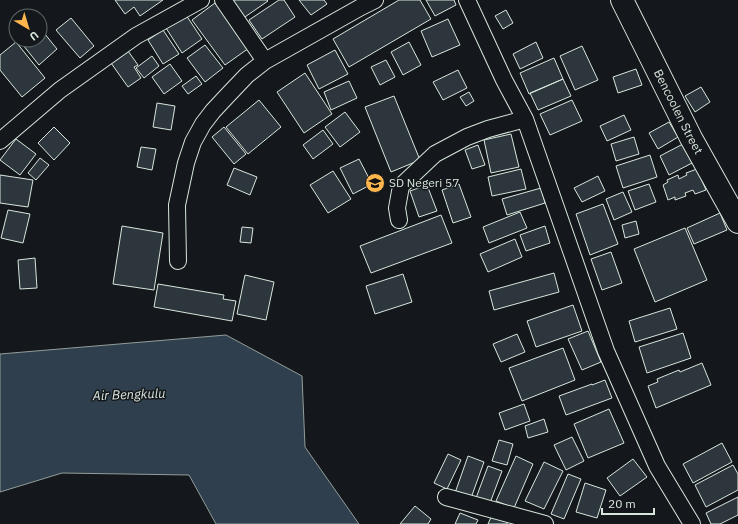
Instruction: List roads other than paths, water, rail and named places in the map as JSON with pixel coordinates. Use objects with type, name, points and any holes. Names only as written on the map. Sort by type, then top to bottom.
[{"type":"main road","name":"Bencoolen Street","points":[[622,0],[691,138],[738,222]]},
{"type":"street","points":[[0,141],[60,90],[136,36],[201,0]]},
{"type":"street","points":[[223,0],[265,61]]},
{"type":"street","points":[[178,261],[177,205],[186,163],[193,142],[203,124],[213,111],[247,76],[265,61],[375,0]]},
{"type":"street","points":[[467,0],[504,80],[525,119],[606,351],[657,466],[690,523]]},
{"type":"street","points":[[399,220],[397,208],[401,186],[435,154],[467,137],[488,129],[525,119]]},
{"type":"street","points":[[446,497],[545,524]]},
{"type":"water","name":"Air Bengkulu","points":[[226,335],[302,376],[305,447],[359,524],[216,524],[189,475],[62,473],[0,492],[0,354]]},
{"type":"place","name":"SD Negeri 57","points":[[375,183]]}]
